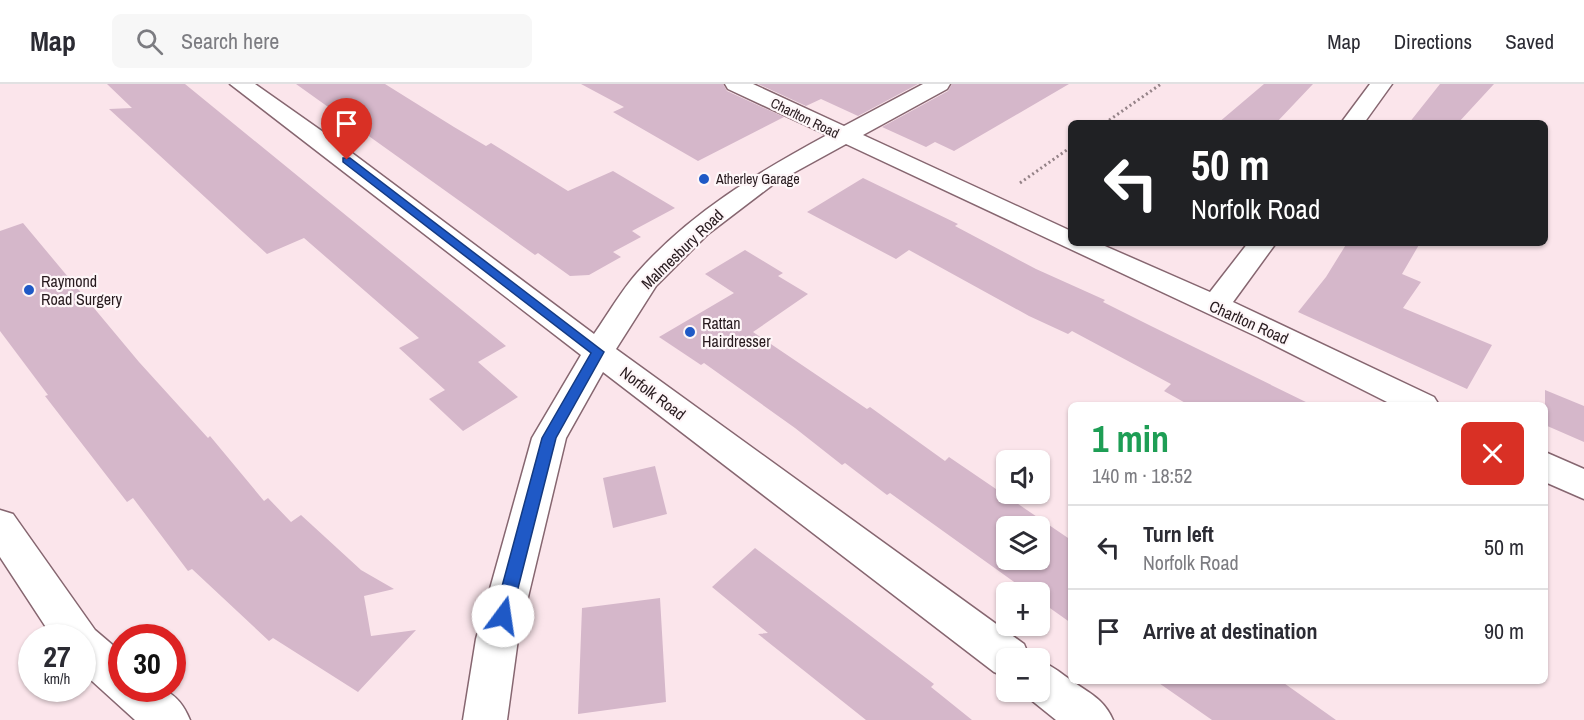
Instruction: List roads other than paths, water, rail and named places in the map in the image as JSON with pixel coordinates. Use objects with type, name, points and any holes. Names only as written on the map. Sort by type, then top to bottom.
[{"type":"street","name":"Norfolk Road","points":[[241,84],[328,146],[598,352],[996,648]]},
{"type":"street","name":"Charlton Road","points":[[736,84],[1068,240]]},
{"type":"street","name":"Malmesbury Road","points":[[485,720],[497,639],[549,438],[598,352],[646,280],[699,228],[766,178],[939,84]]},
{"type":"street","points":[[1354,120],[1381,84]]},
{"type":"street","name":"Charlton Road","points":[[1082,246],[1269,330],[1416,402]]},
{"type":"street","points":[[1214,307],[1260,246]]},
{"type":"street","points":[[1548,467],[1584,485]]},
{"type":"street","points":[[0,525],[68,624]]},
{"type":"street","points":[[96,657],[108,668]]},
{"type":"street","points":[[1050,689],[1091,720]]},
{"type":"street","points":[[147,702],[168,720]]},
{"type":"place","name":"Atherley Garage","points":[[704,179]]},
{"type":"place","name":"Raymond Road Surgery","points":[[29,290]]},
{"type":"place","name":"Rattan Hairdresser","points":[[690,332]]}]
